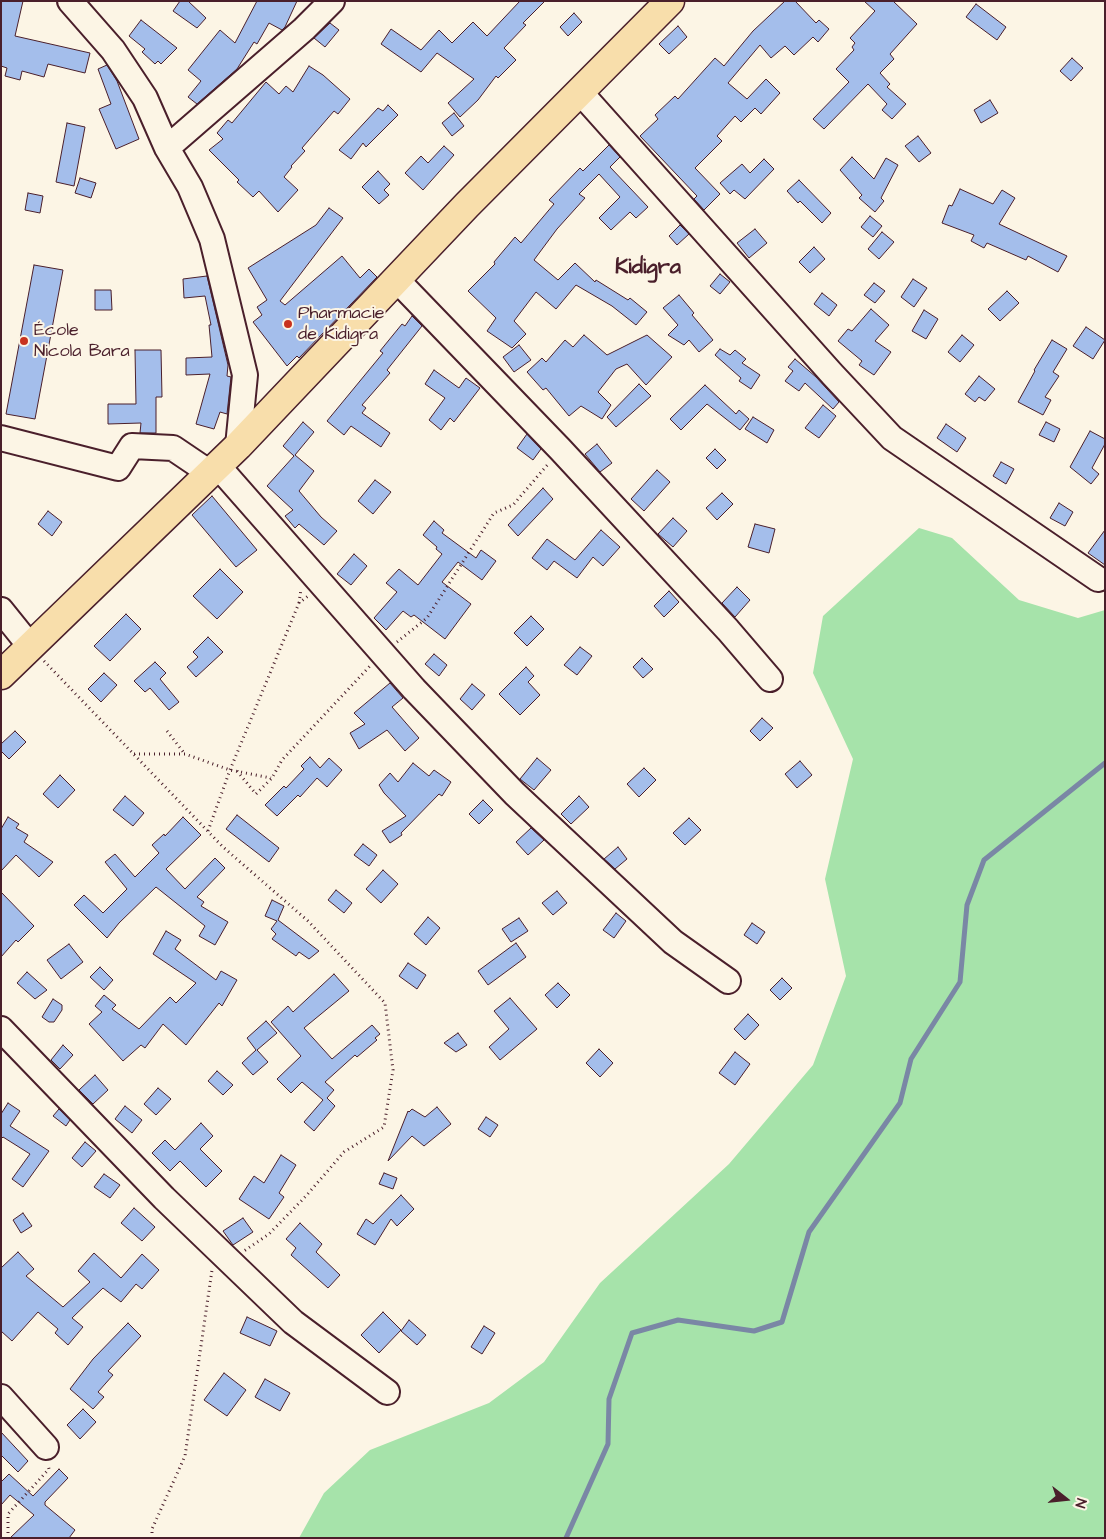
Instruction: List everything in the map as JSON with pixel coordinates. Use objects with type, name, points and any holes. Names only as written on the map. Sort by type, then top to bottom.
[{"type":"main road","points":[[1,675],[238,446],[396,279],[670,1]]},
{"type":"street","points":[[70,1],[112,50],[144,98],[167,148],[190,187],[212,239],[245,375],[238,446]]},
{"type":"street","points":[[167,148],[297,35],[332,1]]},
{"type":"street","points":[[580,92],[832,374],[892,438],[1098,579]]},
{"type":"street","points":[[396,279],[560,449],[728,630],[770,679]]},
{"type":"street","points":[[1,438],[118,468],[132,446],[173,448],[213,469],[515,794],[673,942],[728,981]]},
{"type":"street","points":[[1,610],[30,646]]},
{"type":"street","points":[[1,1029],[164,1198],[293,1322],[387,1392]]},
{"type":"street","points":[[1,1396],[46,1447]]},
{"type":"path","points":[[237,771],[256,794],[272,778],[282,760],[382,653],[427,618],[494,512],[513,505],[560,449]]},
{"type":"path","points":[[208,831],[230,770],[299,603],[322,585]]},
{"type":"path","points":[[30,646],[208,831],[308,921],[385,1003],[393,1070],[384,1127],[344,1152],[306,1196],[269,1234],[235,1257],[218,1248],[213,1262],[185,1456],[152,1529],[152,1538]]},
{"type":"path","points":[[167,731],[184,754]]},
{"type":"path","points":[[134,754],[184,754],[230,770],[272,778]]},
{"type":"path","points":[[8,1538],[8,1514],[49,1469],[46,1447]]},
{"type":"green space","points":[[919,528],[952,538],[1019,600],[1078,618],[1105,610],[1105,1538],[299,1538],[324,1493],[370,1450],[489,1403],[544,1362],[600,1283],[729,1164],[813,1065],[846,976],[825,879],[853,759],[813,673],[823,616]]},
{"type":"building","points":[[1,1],[23,1],[15,36],[90,53],[85,73],[48,64],[44,77],[22,71],[20,80],[5,76],[7,68],[1,66]]},
{"type":"building","points":[[180,1],[188,1],[206,18],[197,28],[173,11]]},
{"type":"building","points":[[257,1],[297,1],[285,27],[282,30],[269,23],[257,44],[254,42],[237,69],[197,104],[188,97],[201,81],[188,70],[220,30],[235,43]]},
{"type":"building","points":[[520,1],[545,1],[523,23],[526,25],[504,48],[516,60],[498,78],[496,76],[478,100],[460,117],[448,103],[474,79],[437,53],[421,72],[381,44],[391,29],[421,50],[439,30],[452,43],[473,22],[487,36]]},
{"type":"building","points":[[785,1],[795,1],[816,23],[819,20],[829,29],[818,42],[813,37],[794,55],[785,46],[771,58],[760,45],[728,83],[747,99],[766,79],[780,93],[761,114],[755,108],[741,122],[735,116],[717,136],[722,141],[695,168],[720,194],[704,210],[694,199],[697,196],[640,136],[658,119],[655,115],[675,96],[678,99],[715,58],[724,66],[753,31]]},
{"type":"building","points":[[864,1],[893,1],[917,24],[890,54],[894,59],[880,73],[890,84],[887,87],[906,104],[892,119],[882,110],[887,104],[868,84],[824,129],[813,119],[849,82],[836,69],[854,50],[852,47],[855,43],[850,38],[875,11]]},
{"type":"building","points":[[976,4],[1006,27],[997,40],[966,17]]},
{"type":"building","points":[[574,13],[582,22],[568,36],[560,27]]},
{"type":"building","points":[[141,20],[177,48],[161,64],[158,61],[155,64],[142,52],[145,49],[129,36]]},
{"type":"building","points":[[330,23],[339,30],[325,47],[314,38]]},
{"type":"building","points":[[678,26],[687,37],[669,54],[659,44]]},
{"type":"building","points":[[1072,58],[1083,68],[1071,81],[1060,71]]},
{"type":"building","points":[[107,65],[117,81],[139,139],[116,149],[99,109],[111,104],[98,69]]},
{"type":"building","points":[[309,66],[323,75],[350,99],[338,114],[334,111],[302,148],[305,151],[284,177],[298,190],[278,212],[259,191],[253,197],[209,150],[223,139],[217,133],[228,120],[232,123],[266,82],[279,94],[286,86],[293,92]]},
{"type":"building","points":[[990,100],[998,113],[981,123],[974,110]]},
{"type":"building","points":[[388,105],[398,115],[366,147],[363,143],[351,159],[339,150],[378,108],[383,111]]},
{"type":"building","points":[[454,113],[464,126],[452,136],[442,123]]},
{"type":"building","points":[[67,123],[85,127],[74,186],[56,182]]},
{"type":"building","points":[[918,136],[931,153],[919,162],[905,146]]},
{"type":"building","points":[[609,145],[620,157],[610,167],[648,207],[636,218],[630,212],[611,230],[599,218],[620,197],[599,174],[579,194],[585,198],[557,229],[534,260],[558,280],[575,263],[595,282],[596,280],[628,300],[630,298],[647,312],[636,325],[612,306],[576,285],[556,309],[536,292],[514,321],[526,334],[512,348],[487,331],[496,318],[468,291],[495,264],[494,262],[515,237],[521,243],[554,204],[549,200],[580,168],[583,171]]},
{"type":"building","points":[[444,146],[454,155],[423,190],[405,173],[421,156],[428,163]]},
{"type":"building","points":[[852,157],[874,179],[886,158],[898,165],[881,198],[884,201],[875,212],[859,198],[862,195],[840,170]]},
{"type":"building","points":[[764,159],[774,169],[745,199],[734,190],[730,194],[720,183],[742,164],[750,173]]},
{"type":"building","points":[[378,171],[390,184],[384,190],[389,195],[379,204],[362,187]]},
{"type":"building","points":[[80,178],[96,183],[91,198],[75,193]]},
{"type":"building","points":[[799,180],[831,213],[822,223],[787,191]]},
{"type":"building","points":[[960,189],[993,204],[1002,190],[1015,198],[999,224],[1067,256],[1058,272],[1028,256],[1026,260],[987,243],[984,248],[971,241],[974,235],[942,223],[949,205],[952,206]]},
{"type":"building","points":[[28,193],[43,196],[40,213],[25,210]]},
{"type":"building","points":[[329,208],[343,218],[280,301],[285,305],[342,256],[360,278],[369,269],[377,277],[299,358],[297,356],[287,366],[253,322],[262,315],[257,307],[267,300],[248,268],[316,225]]},
{"type":"building","points":[[870,216],[882,226],[873,237],[861,227]]},
{"type":"building","points":[[680,225],[689,234],[677,245],[669,236]]},
{"type":"building","points":[[755,229],[767,243],[749,258],[737,243]]},
{"type":"building","points":[[882,232],[894,242],[879,259],[868,249]]},
{"type":"building","points":[[814,247],[825,259],[810,273],[799,262]]},
{"type":"building","points":[[34,265],[63,270],[35,419],[6,414]]},
{"type":"building","points":[[720,274],[730,282],[720,294],[710,286]]},
{"type":"building","points":[[207,276],[228,365],[227,376],[231,377],[227,414],[220,412],[214,429],[196,424],[210,374],[186,375],[186,358],[212,357],[209,325],[211,325],[205,296],[184,298],[183,279]]},
{"type":"building","points":[[913,279],[927,288],[914,307],[901,297]]},
{"type":"building","points":[[874,283],[885,291],[875,303],[864,295]]},
{"type":"building","points":[[95,290],[111,290],[112,310],[95,310]]},
{"type":"building","points":[[1007,291],[1019,303],[1000,321],[988,309]]},
{"type":"building","points":[[822,293],[837,305],[829,316],[814,304]]},
{"type":"building","points":[[679,295],[694,313],[692,315],[713,340],[699,352],[689,340],[684,345],[668,335],[678,325],[663,308]]},
{"type":"building","points":[[871,309],[889,325],[875,341],[891,352],[874,375],[859,365],[862,361],[838,341],[848,329],[852,331]]},
{"type":"building","points":[[924,310],[938,319],[926,339],[912,331]]},
{"type":"building","points":[[412,316],[422,326],[387,370],[390,373],[362,405],[366,408],[362,413],[390,433],[381,447],[351,426],[344,435],[327,421],[383,353],[380,351],[402,324],[405,326]]},
{"type":"building","points":[[1086,327],[1105,340],[1093,359],[1073,346]]},
{"type":"building","points":[[584,335],[607,355],[647,335],[672,357],[646,385],[627,364],[616,369],[598,392],[611,405],[602,419],[581,406],[569,416],[546,388],[543,390],[527,372],[542,358],[546,362],[565,340],[573,347]]},
{"type":"building","points":[[962,335],[974,345],[960,362],[948,352]]},
{"type":"building","points":[[1052,340],[1067,349],[1053,372],[1059,376],[1045,397],[1051,400],[1043,415],[1018,402]]},
{"type":"building","points":[[519,345],[531,360],[514,372],[503,357]]},
{"type":"building","points":[[720,349],[730,355],[735,350],[746,359],[742,363],[760,375],[751,389],[739,381],[741,378],[715,355]]},
{"type":"building","points":[[135,350],[161,350],[162,397],[156,397],[156,433],[140,433],[141,423],[108,424],[108,404],[136,404]]},
{"type":"building","points":[[795,359],[816,377],[839,402],[833,409],[805,383],[799,391],[785,381],[793,371],[788,367]]},
{"type":"building","points":[[434,370],[459,388],[466,378],[480,388],[454,422],[450,418],[441,430],[429,420],[445,398],[425,384]]},
{"type":"building","points":[[979,376],[995,389],[985,401],[979,397],[975,402],[965,394]]},
{"type":"building","points":[[639,384],[651,396],[616,427],[607,417]]},
{"type":"building","points":[[705,385],[736,414],[739,410],[749,419],[740,430],[707,404],[681,430],[670,419]]},
{"type":"building","points":[[823,405],[836,416],[819,438],[805,428]]},
{"type":"building","points":[[753,417],[774,430],[767,443],[745,429]]},
{"type":"building","points":[[303,422],[314,432],[295,455],[314,471],[299,491],[321,517],[337,531],[324,545],[299,524],[295,528],[285,516],[293,510],[267,486],[294,456],[283,446]]},
{"type":"building","points":[[1046,422],[1060,429],[1054,442],[1039,435]]},
{"type":"building","points":[[946,424],[966,438],[957,452],[937,438]]},
{"type":"building","points":[[1090,431],[1105,439],[1105,444],[1092,468],[1099,474],[1091,484],[1070,467]]},
{"type":"building","points":[[527,434],[541,449],[533,460],[517,448]]},
{"type":"building","points":[[597,444],[612,463],[600,472],[585,454]]},
{"type":"building","points":[[715,449],[726,460],[717,469],[706,458]]},
{"type":"building","points":[[1001,462],[1014,469],[1006,484],[993,476]]},
{"type":"building","points":[[657,470],[670,482],[644,511],[631,499]]},
{"type":"building","points":[[375,480],[391,492],[373,514],[358,501]]},
{"type":"building","points":[[543,488],[553,499],[518,536],[508,525]]},
{"type":"building","points":[[722,493],[733,504],[717,520],[706,508]]},
{"type":"building","points":[[212,496],[257,550],[236,567],[192,515]]},
{"type":"building","points":[[1059,503],[1073,512],[1065,526],[1050,518]]},
{"type":"building","points":[[48,511],[62,522],[52,536],[38,524]]},
{"type":"building","points":[[673,518],[687,531],[673,547],[658,534]]},
{"type":"building","points":[[434,521],[444,530],[442,533],[476,558],[481,550],[496,561],[482,580],[458,562],[442,582],[471,604],[445,639],[414,615],[411,617],[403,611],[386,630],[374,618],[397,592],[386,583],[399,569],[418,585],[442,554],[423,535]]},
{"type":"building","points":[[755,524],[775,529],[769,553],[748,547]]},
{"type":"building","points":[[601,530],[620,547],[603,566],[593,557],[577,578],[554,561],[547,570],[532,558],[547,539],[575,560]]},
{"type":"building","points":[[1105,530],[1105,565],[1088,553]]},
{"type":"building","points":[[354,554],[367,566],[351,585],[337,574]]},
{"type":"building","points":[[220,569],[243,592],[217,619],[193,596]]},
{"type":"building","points":[[737,587],[750,600],[735,617],[722,603]]},
{"type":"building","points":[[669,591],[679,602],[664,617],[654,606]]},
{"type":"building","points":[[126,614],[141,629],[110,661],[94,646]]},
{"type":"building","points":[[531,616],[544,629],[527,646],[514,633]]},
{"type":"building","points":[[208,637],[223,652],[196,677],[187,667],[198,657],[193,652]]},
{"type":"building","points":[[580,647],[592,656],[577,675],[564,665]]},
{"type":"building","points":[[434,654],[447,665],[439,676],[425,664]]},
{"type":"building","points":[[642,658],[653,669],[643,678],[633,667]]},
{"type":"building","points":[[155,662],[166,673],[160,679],[179,702],[169,710],[150,688],[145,692],[134,681]]},
{"type":"building","points":[[526,667],[534,676],[528,682],[540,695],[520,715],[499,694]]},
{"type":"building","points":[[104,673],[117,685],[101,702],[88,689]]},
{"type":"building","points":[[390,683],[403,698],[392,707],[419,738],[405,751],[387,730],[359,749],[350,733],[365,724],[354,713]]},
{"type":"building","points":[[472,684],[485,695],[472,710],[460,699]]},
{"type":"building","points":[[762,718],[773,728],[760,741],[750,731]]},
{"type":"building","points":[[15,731],[26,742],[9,759],[1,751],[1,744]]},
{"type":"building","points":[[310,757],[320,768],[329,758],[342,770],[327,787],[317,778],[300,797],[298,795],[277,816],[265,805],[284,786],[286,788],[304,769],[301,766]]},
{"type":"building","points":[[537,758],[551,770],[534,790],[520,779]]},
{"type":"building","points":[[800,761],[812,775],[797,788],[785,774]]},
{"type":"building","points":[[413,763],[429,776],[434,770],[451,782],[442,796],[439,794],[401,833],[402,835],[390,843],[382,831],[406,816],[379,785],[390,773],[398,782]]},
{"type":"building","points":[[644,768],[656,780],[639,797],[627,784]]},
{"type":"building","points":[[60,775],[75,790],[58,808],[43,794]]},
{"type":"building","points":[[125,796],[144,813],[133,826],[113,810]]},
{"type":"building","points":[[579,796],[589,807],[571,824],[561,814]]},
{"type":"building","points":[[483,800],[493,810],[479,824],[469,814]]},
{"type":"building","points":[[237,815],[279,848],[269,862],[226,829]]},
{"type":"building","points":[[8,817],[19,824],[16,828],[28,835],[24,842],[53,862],[39,877],[16,855],[1,871],[1,829]]},
{"type":"building","points":[[183,817],[201,835],[166,869],[185,889],[215,858],[225,868],[197,897],[204,902],[201,906],[228,922],[215,945],[199,936],[205,926],[156,887],[119,923],[107,938],[74,905],[84,895],[103,913],[127,889],[105,862],[115,854],[135,877],[159,853],[152,845],[164,834],[165,836]]},
{"type":"building","points":[[689,818],[701,830],[685,845],[673,833]]},
{"type":"building","points":[[531,828],[544,840],[528,855],[516,842]]},
{"type":"building","points":[[363,844],[377,855],[369,866],[354,855]]},
{"type":"building","points":[[618,847],[627,859],[615,869],[604,859]]},
{"type":"building","points":[[383,870],[398,884],[381,903],[366,889]]},
{"type":"building","points":[[336,890],[352,903],[344,913],[328,900]]},
{"type":"building","points":[[557,891],[567,903],[553,915],[542,903]]},
{"type":"building","points":[[1,892],[34,926],[18,942],[16,940],[1,957]]},
{"type":"building","points":[[272,900],[284,906],[278,920],[319,951],[309,959],[299,952],[296,956],[272,939],[276,934],[271,929],[277,921],[265,916]]},
{"type":"building","points":[[616,913],[626,921],[614,938],[603,930]]},
{"type":"building","points":[[428,917],[440,928],[426,945],[414,934]]},
{"type":"building","points":[[519,918],[528,931],[511,942],[502,929]]},
{"type":"building","points":[[752,923],[765,932],[757,944],[744,935]]},
{"type":"building","points":[[166,931],[181,940],[175,949],[216,980],[221,971],[237,980],[222,1006],[219,1003],[186,1045],[163,1024],[145,1048],[141,1045],[123,1061],[89,1024],[102,1012],[95,1006],[104,995],[116,1005],[112,1009],[139,1029],[170,997],[176,1003],[196,983],[153,954]]},
{"type":"building","points":[[516,943],[526,957],[488,985],[478,971]]},
{"type":"building","points":[[69,944],[83,962],[61,979],[47,960]]},
{"type":"building","points":[[408,963],[426,975],[417,989],[399,976]]},
{"type":"building","points":[[100,967],[113,980],[104,990],[90,977]]},
{"type":"building","points":[[27,972],[47,990],[35,999],[17,983]]},
{"type":"building","points":[[334,974],[349,991],[304,1028],[332,1059],[372,1025],[380,1034],[375,1038],[377,1040],[357,1057],[355,1055],[325,1082],[334,1090],[327,1098],[335,1106],[314,1131],[304,1122],[323,1100],[302,1082],[291,1093],[277,1079],[301,1056],[271,1022],[288,1006],[293,1012]]},
{"type":"building","points":[[782,978],[792,988],[780,1000],[770,990]]},
{"type":"building","points":[[558,983],[570,995],[557,1008],[545,995]]},
{"type":"building","points":[[510,998],[537,1029],[500,1060],[489,1047],[509,1029],[494,1011]]},
{"type":"building","points":[[53,999],[62,1005],[62,1010],[54,1022],[49,1022],[42,1017]]},
{"type":"building","points":[[748,1014],[759,1025],[745,1040],[734,1029]]},
{"type":"building","points":[[266,1021],[277,1033],[257,1050],[268,1062],[253,1075],[242,1063],[256,1050],[247,1038]]},
{"type":"building","points":[[458,1033],[467,1045],[456,1052],[444,1043]]},
{"type":"building","points":[[63,1045],[73,1055],[60,1069],[51,1060]]},
{"type":"building","points":[[599,1049],[613,1063],[600,1077],[586,1063]]},
{"type":"building","points":[[735,1052],[750,1064],[735,1085],[719,1073]]},
{"type":"building","points":[[217,1071],[233,1085],[223,1095],[208,1081]]},
{"type":"building","points":[[95,1075],[108,1090],[93,1104],[79,1090]]},
{"type":"building","points":[[158,1088],[171,1099],[156,1115],[144,1104]]},
{"type":"building","points":[[8,1103],[20,1111],[10,1126],[49,1151],[23,1187],[12,1179],[30,1154],[3,1137],[1,1139],[1,1114]]},
{"type":"building","points":[[125,1106],[142,1120],[132,1133],[115,1119]]},
{"type":"building","points":[[437,1107],[451,1124],[424,1146],[412,1136],[388,1161],[408,1111],[412,1109],[425,1117]]},
{"type":"building","points":[[59,1109],[70,1120],[66,1126],[53,1116]]},
{"type":"building","points":[[486,1117],[498,1125],[490,1137],[478,1129]]},
{"type":"building","points":[[201,1123],[213,1136],[200,1149],[222,1171],[206,1187],[180,1161],[170,1171],[152,1153],[165,1140],[175,1150]]},
{"type":"building","points":[[85,1142],[96,1151],[82,1167],[72,1158]]},
{"type":"building","points":[[281,1155],[296,1165],[279,1193],[284,1197],[269,1219],[239,1199],[254,1176],[264,1183]]},
{"type":"building","points":[[384,1173],[397,1178],[393,1189],[379,1184]]},
{"type":"building","points":[[104,1174],[120,1185],[110,1198],[94,1187]]},
{"type":"building","points":[[401,1195],[414,1209],[397,1226],[391,1219],[375,1245],[357,1234],[366,1219],[373,1224]]},
{"type":"building","points":[[134,1208],[155,1227],[142,1241],[121,1223]]},
{"type":"building","points":[[23,1213],[32,1226],[21,1233],[13,1220]]},
{"type":"building","points":[[243,1218],[253,1232],[233,1245],[223,1231]]},
{"type":"building","points":[[300,1223],[322,1244],[316,1252],[340,1275],[328,1288],[291,1255],[296,1248],[286,1239]]},
{"type":"building","points":[[18,1252],[34,1269],[26,1276],[63,1307],[90,1282],[78,1271],[94,1253],[121,1278],[142,1254],[159,1270],[142,1289],[136,1284],[121,1302],[103,1288],[72,1318],[83,1327],[68,1345],[55,1333],[58,1329],[38,1312],[12,1341],[1,1331],[1,1268]]},
{"type":"building","points":[[383,1312],[401,1330],[379,1353],[361,1335]]},
{"type":"building","points":[[247,1317],[277,1331],[270,1346],[240,1333]]},
{"type":"building","points":[[409,1320],[426,1335],[417,1345],[401,1331]]},
{"type":"building","points":[[128,1323],[141,1336],[108,1371],[113,1375],[98,1392],[104,1397],[93,1409],[70,1389],[93,1359]]},
{"type":"building","points":[[484,1326],[495,1333],[482,1354],[471,1347]]},
{"type":"building","points":[[224,1373],[246,1390],[227,1416],[204,1400]]},
{"type":"building","points":[[265,1379],[290,1393],[280,1411],[255,1397]]},
{"type":"building","points":[[83,1409],[96,1422],[80,1439],[67,1425]]},
{"type":"building","points":[[1,1432],[28,1461],[18,1472],[1,1455]]},
{"type":"building","points":[[59,1469],[68,1478],[45,1502],[45,1505],[75,1530],[69,1538],[10,1538],[34,1515],[10,1495],[1,1505],[1,1482],[9,1474],[33,1496]]},
{"type":"waterway","points":[[566,1538],[608,1444],[609,1399],[632,1333],[678,1320],[754,1331],[782,1322],[809,1232],[900,1103],[911,1059],[960,982],[967,905],[984,860],[1105,763]]},
{"type":"place","name":"Pharmacie de Kidigra","points":[[288,324]]},
{"type":"place","name":"École Nicola Bara","points":[[24,341]]},
{"type":"district","name":"Kidigra","points":[[648,268]]}]
